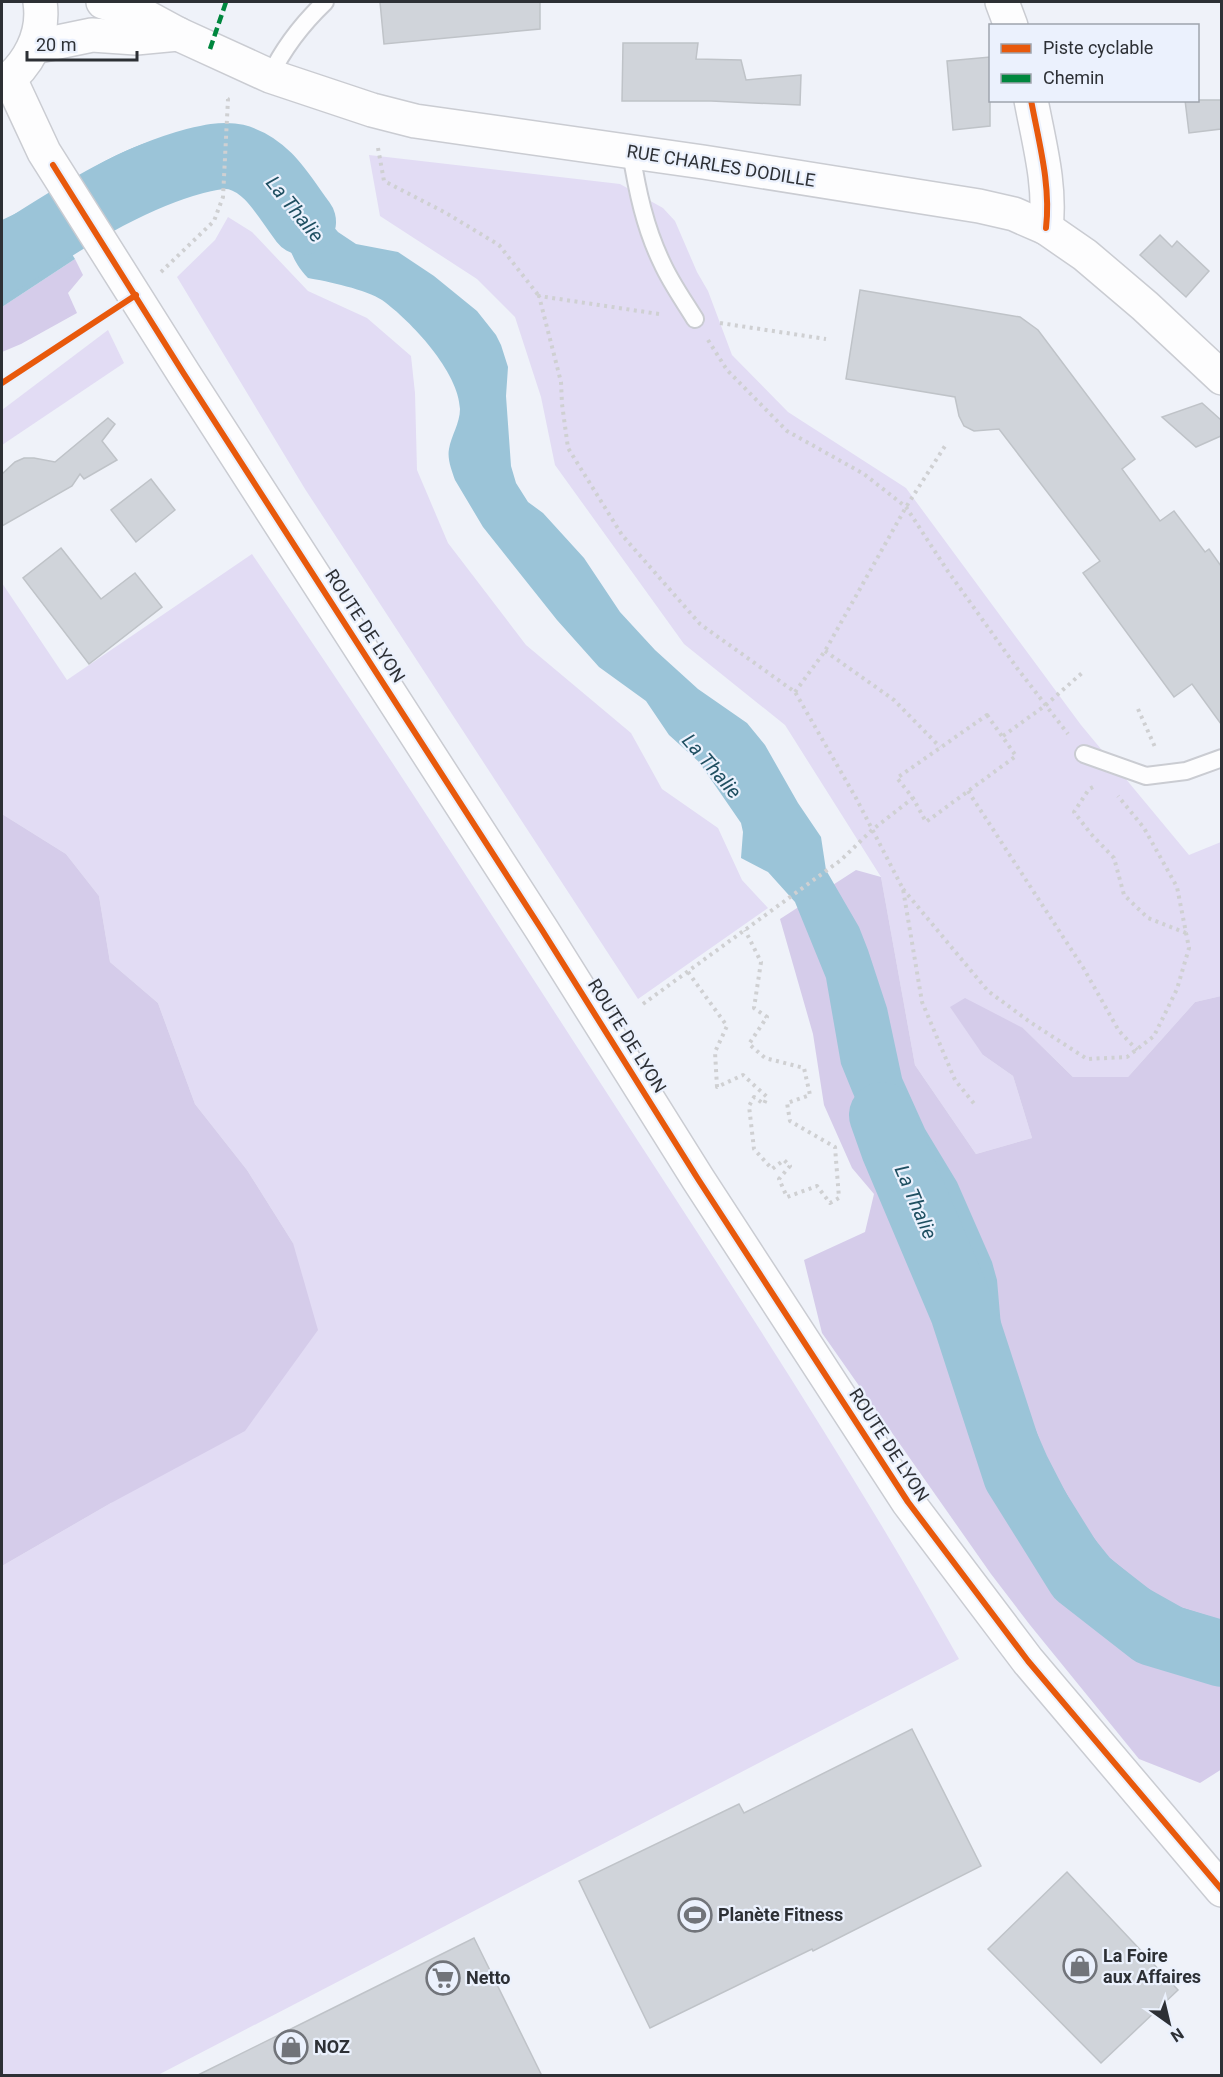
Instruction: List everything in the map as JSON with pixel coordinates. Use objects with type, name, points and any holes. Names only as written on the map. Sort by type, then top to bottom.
[{"type":"main road","points":[[6,82],[24,64],[34,47],[39,28],[40,2]]},
{"type":"main road","name":"RUE CHARLES DODILLE","points":[[103,2],[141,14],[178,34],[270,76],[372,110],[415,121],[631,152],[1014,213],[1046,228],[1085,255],[1145,306],[1221,378]]},
{"type":"main road","points":[[1002,2],[1010,24]]},
{"type":"main road","name":"RUE CHARLES DODILLE","points":[[34,47],[92,35],[136,38],[178,34]]},
{"type":"main road","name":"ROUTE DE LYON","points":[[6,82],[49,158],[197,394],[536,920],[698,1179],[908,1502],[1028,1661],[1221,1890]]},
{"type":"main road","points":[[1031,102],[1044,165],[1049,206],[1046,228]]},
{"type":"main road","name":"ROUTE DE LYON","points":[[2,112],[49,158]]},
{"type":"lane","points":[[270,76],[280,56],[302,24],[325,2]]},
{"type":"lane","points":[[631,152],[639,201],[652,239],[662,263],[695,319]]},
{"type":"lane","points":[[1084,754],[1146,776],[1185,771],[1221,758]]},
{"type":"path","points":[[372,110],[384,181],[446,213],[499,245],[539,296],[561,382],[568,448],[622,535],[700,624],[795,692],[903,889],[988,991],[1087,1059],[1127,1057],[1154,1036],[1178,988],[1189,948],[1177,887],[1144,828],[1046,705],[947,570],[906,507],[864,474],[787,431],[727,370],[695,319]]},
{"type":"path","points":[[136,295],[214,221],[224,197],[227,115]]},
{"type":"path","points":[[539,296],[825,339]]},
{"type":"path","points":[[795,692],[825,651],[906,507],[945,446]]},
{"type":"path","points":[[825,651],[894,700],[940,747]]},
{"type":"path","points":[[1003,736],[1046,705],[1083,672]]},
{"type":"path","points":[[1138,709],[1157,750],[1172,773]]},
{"type":"path","points":[[987,715],[1017,756],[926,822],[913,798],[897,777],[940,747],[987,715]]},
{"type":"path","points":[[1104,780],[1089,789],[1074,812],[1114,858],[1124,895],[1148,918],[1186,933]]},
{"type":"path","points":[[968,791],[1084,969],[1119,1031],[1137,1050]]},
{"type":"path","points":[[643,1004],[841,860],[872,830],[913,798]]},
{"type":"path","points":[[903,889],[922,1002],[955,1080],[976,1106]]},
{"type":"path","points":[[688,972],[727,1026],[715,1052],[717,1087],[743,1075],[767,1097],[764,1104],[754,1097],[749,1106],[754,1149],[772,1169],[784,1160],[789,1166],[779,1179],[787,1197],[817,1186],[830,1203],[839,1198],[835,1147],[790,1121],[787,1103],[810,1095],[804,1068],[765,1058],[749,1044],[767,1017],[754,1008],[761,962],[745,930]]},
{"type":"shaded area","points":[[369,155],[620,184],[663,208],[675,221],[697,272],[708,291],[732,355],[788,412],[906,488],[1081,725],[1189,855],[1221,842],[1221,996],[1195,1002],[1128,1077],[1073,1077],[1023,1028],[983,1055],[1013,1076],[1032,1138],[976,1154],[915,1065],[881,877],[785,725],[684,644],[555,465],[541,397],[515,317],[477,279],[380,216]]},
{"type":"shaded area","points":[[228,217],[252,232],[308,291],[367,318],[411,356],[415,393],[417,470],[448,543],[526,645],[631,733],[662,789],[718,828],[742,880],[768,908],[638,999],[305,489],[177,277],[215,240]]},
{"type":"shaded area","points":[[75,259],[83,275],[68,293],[77,313],[2,352],[2,307]]},
{"type":"shaded area","points":[[108,330],[124,363],[2,445],[2,410]]},
{"type":"shaded area","points":[[252,554],[347,694],[754,1320],[880,1522],[959,1659],[158,2075],[2,2075],[2,1566],[111,1503],[293,1243],[247,1170],[195,1104],[158,1003],[110,962],[99,896],[66,854],[2,814],[2,583],[67,680]]},
{"type":"shaded area","points":[[2,814],[66,854],[99,896],[110,962],[158,1003],[195,1104],[247,1170],[293,1243],[318,1330],[245,1431],[111,1503],[2,1566]]},
{"type":"shaded area","points":[[856,870],[881,877],[915,1065],[976,1154],[1032,1138],[1013,1076],[983,1055],[950,1007],[965,998],[1023,1028],[1073,1077],[1128,1077],[1195,1002],[1221,996],[1222,1769],[1200,1783],[1139,1759],[991,1574],[822,1333],[804,1260],[865,1232],[874,1194],[852,1168],[824,1105],[813,1034],[780,919]]},
{"type":"water","points":[[211,129],[217,176],[179,184],[123,219],[91,169],[120,154],[163,137]]},
{"type":"water","points":[[239,131],[256,132],[279,151],[302,179],[326,218],[338,232],[356,244],[398,252],[434,276],[477,311],[496,335],[508,367],[506,396],[511,466],[516,483],[528,502],[543,513],[584,558],[620,612],[655,650],[698,689],[747,723],[765,745],[798,803],[821,837],[826,870],[859,927],[868,950],[887,1008],[902,1078],[925,1129],[957,1182],[992,1262],[997,1280],[1003,1349],[1047,1456],[1081,1522],[1110,1558],[1142,1585],[1183,1608],[1221,1620],[1221,1665],[1165,1647],[1136,1629],[1099,1599],[1049,1531],[1011,1466],[976,1385],[970,1369],[944,1260],[917,1203],[868,1128],[841,1064],[826,978],[795,902],[768,872],[741,858],[743,832],[741,823],[699,762],[669,735],[646,701],[599,667],[557,620],[483,527],[455,480],[450,465],[449,449],[460,409],[458,395],[443,364],[419,334],[382,300],[357,289],[308,278],[302,272],[274,214],[240,177]]},
{"type":"water","points":[[40,202],[75,259],[2,307],[2,220]]},
{"type":"building","points":[[380,2],[540,2],[540,29],[384,44]]},
{"type":"building","points":[[623,43],[698,43],[696,59],[741,60],[746,80],[801,75],[800,105],[711,101],[622,101]]},
{"type":"building","points":[[989,57],[990,126],[953,130],[947,61]]},
{"type":"building","points":[[1221,100],[1221,129],[1189,133],[1185,102]]},
{"type":"building","points":[[1160,235],[1172,247],[1177,241],[1209,271],[1186,297],[1140,255]]},
{"type":"building","points":[[860,290],[1020,317],[1038,330],[1135,459],[1122,469],[1160,521],[1174,511],[1205,552],[1209,549],[1221,566],[1221,724],[1192,684],[1174,697],[1083,573],[1100,561],[999,429],[974,431],[964,426],[959,416],[955,397],[846,379]]},
{"type":"building","points":[[1202,403],[1221,420],[1221,436],[1196,447],[1162,417]]},
{"type":"building","points":[[108,418],[115,424],[102,441],[117,460],[84,479],[80,474],[72,486],[2,526],[2,474],[15,462],[24,458],[55,462]]},
{"type":"building","points":[[151,479],[175,510],[136,542],[111,510]]},
{"type":"building","points":[[61,548],[101,599],[135,573],[162,607],[89,664],[23,578]]},
{"type":"building","points":[[912,1729],[981,1866],[813,1951],[812,1949],[650,2028],[579,1881],[739,1804],[744,1813]]},
{"type":"building","name":"La Foire aux Affaires","points":[[1067,1872],[1178,1990],[1101,2063],[988,1949]]},
{"type":"building","name":"Netto","points":[[474,1938],[542,2076],[196,2076],[313,2018]]},
{"type":"waterway","name":"La Thalie","points":[[2,261],[95,204],[143,179],[195,161],[215,157],[236,157],[257,167],[274,183],[303,222]]},
{"type":"waterway","name":"La Thalie","points":[[882,1115],[894,1149],[963,1312],[1016,1475],[1079,1576],[1152,1633],[1222,1654]]},
{"type":"marked path","points":[[210,49],[226,2]]},
{"type":"cycle path","points":[[1031,102],[1046,180],[1046,228]]},
{"type":"cycle path","points":[[53,165],[184,374],[542,930],[698,1179],[908,1502],[1028,1661],[1222,1890]]},
{"type":"cycle path","points":[[2,383],[136,295]]},
{"type":"place","name":"Planète Fitness","points":[[695,1915]]},
{"type":"place","name":"La Foire aux Affaires","points":[[1080,1966]]},
{"type":"place","name":"Netto","points":[[443,1978]]},
{"type":"place","name":"NOZ","points":[[291,2047]]}]
